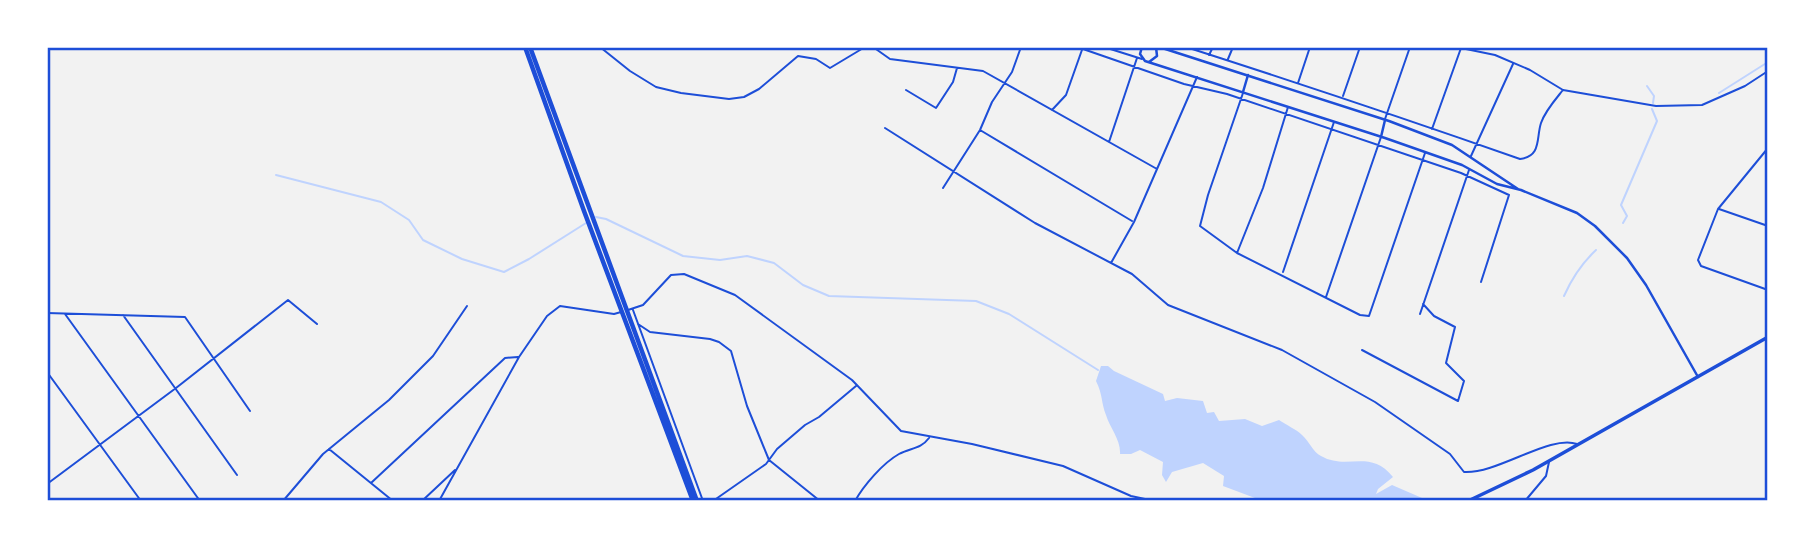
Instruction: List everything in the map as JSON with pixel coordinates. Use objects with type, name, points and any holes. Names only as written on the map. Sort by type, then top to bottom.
[{"type":"highway","points":[[528,47],[584,211],[695,501]]},
{"type":"highway","points":[[528,47],[628,310],[695,501]]},
{"type":"main road","points":[[1142,47],[1140,58],[1149,62],[1381,136],[1470,168],[1502,185],[1577,213],[1613,242],[1646,285],[1698,377]]},
{"type":"main road","points":[[1149,62],[1157,56],[1157,47],[1385,120],[1452,145],[1521,191]]},
{"type":"main road","points":[[1243,92],[1248,75]]},
{"type":"main road","points":[[1381,136],[1385,120]]},
{"type":"main road","points":[[1502,185],[1504,180]]},
{"type":"main road","points":[[1468,501],[1549,461],[1768,337]]},
{"type":"street","points":[[600,47],[629,71],[656,87],[729,99],[744,97],[760,89],[798,56],[816,59],[830,68],[865,47]]},
{"type":"street","points":[[873,47],[890,59],[983,71],[1157,169]]},
{"type":"street","points":[[943,188],[980,130],[1003,82],[1012,72],[1021,47]]},
{"type":"street","points":[[1104,47],[1140,58],[1109,142]]},
{"type":"street","points":[[1186,47],[1343,97],[1520,159],[1532,154],[1539,141],[1540,125],[1553,101],[1563,90]]},
{"type":"street","points":[[1209,55],[1213,47]]},
{"type":"street","points":[[1227,60],[1233,47]]},
{"type":"street","points":[[1298,83],[1310,47]]},
{"type":"street","points":[[1343,97],[1360,47]]},
{"type":"street","points":[[1385,120],[1409,47]]},
{"type":"street","points":[[1052,110],[1066,95],[1083,48],[1467,176],[1510,197],[1481,282]]},
{"type":"street","points":[[1432,130],[1461,48],[1487,53],[1513,63],[1563,90],[1656,106],[1695,107],[1745,86],[1768,71]]},
{"type":"street","points":[[1471,156],[1513,63]]},
{"type":"street","points":[[906,90],[936,108],[953,82],[958,67]]},
{"type":"street","points":[[1248,75],[1251,68]]},
{"type":"street","points":[[1111,263],[1134,222],[1197,77]]},
{"type":"street","points":[[1243,92],[1200,226],[1237,253],[1360,315],[1369,316],[1425,153]]},
{"type":"street","points":[[1237,253],[1263,188],[1289,106]]},
{"type":"street","points":[[1282,274],[1335,121]]},
{"type":"street","points":[[885,128],[1035,223],[1127,271],[1168,305],[1282,350],[1375,402],[1450,454],[1464,472],[1505,464],[1561,442],[1577,445]]},
{"type":"street","points":[[980,130],[1134,222]]},
{"type":"street","points":[[1325,298],[1381,136]]},
{"type":"street","points":[[1768,148],[1718,209],[1698,260],[1701,266],[1768,290]]},
{"type":"street","points":[[1420,314],[1470,168]]},
{"type":"street","points":[[1718,209],[1768,226]]},
{"type":"street","points":[[439,501],[519,357],[555,308],[573,306],[614,314],[643,305],[671,275],[684,274],[735,295],[857,385],[901,431],[972,444],[1063,466],[1129,495],[1145,499],[1213,501]]},
{"type":"street","points":[[47,484],[288,300],[317,324]]},
{"type":"street","points":[[1362,349],[1458,401],[1464,381],[1447,363],[1455,327],[1434,316],[1423,304]]},
{"type":"street","points":[[283,501],[329,449],[411,380],[447,338],[467,306]]},
{"type":"street","points":[[628,310],[638,324],[703,501]]},
{"type":"street","points":[[47,313],[185,317],[250,411]]},
{"type":"street","points":[[64,313],[200,501]]},
{"type":"street","points":[[122,314],[237,475]]},
{"type":"street","points":[[638,324],[650,332],[710,339],[731,351],[747,406],[769,460],[820,501]]},
{"type":"street","points":[[371,483],[505,358],[519,357]]},
{"type":"street","points":[[47,372],[141,501]]},
{"type":"street","points":[[713,501],[769,460],[777,449],[805,425],[819,417],[857,385]]},
{"type":"street","points":[[855,501],[867,483],[899,454],[919,447],[930,437]]},
{"type":"street","points":[[329,449],[393,501]]},
{"type":"street","points":[[1525,501],[1546,476],[1549,461]]},
{"type":"street","points":[[422,501],[457,469]]},
{"type":"street","points":[[1125,500],[1129,495]]},
{"type":"water","points":[[1101,366],[1108,366],[1163,394],[1165,401],[1177,398],[1203,401],[1207,413],[1214,412],[1219,421],[1245,419],[1262,426],[1279,420],[1300,433],[1321,456],[1340,462],[1367,462],[1384,468],[1393,477],[1378,489],[1376,494],[1392,485],[1429,501],[1263,501],[1223,486],[1224,476],[1203,463],[1172,472],[1166,482],[1162,475],[1163,462],[1140,450],[1131,454],[1120,454],[1119,444],[1104,411],[1096,381]]},
{"type":"waterway","points":[[1719,93],[1768,62]]},
{"type":"waterway","points":[[1647,86],[1654,96],[1653,103]]},
{"type":"waterway","points":[[1623,223],[1627,216],[1621,205],[1657,121],[1652,109]]},
{"type":"waterway","points":[[276,175],[381,202],[409,220],[423,240],[462,259],[504,272],[586,223]]},
{"type":"waterway","points":[[596,217],[606,219],[683,256],[720,260],[747,256],[774,263],[803,285],[829,296],[976,301],[1009,314],[1098,370]]},
{"type":"waterway","points":[[1564,296],[1577,272],[1596,250]]}]
